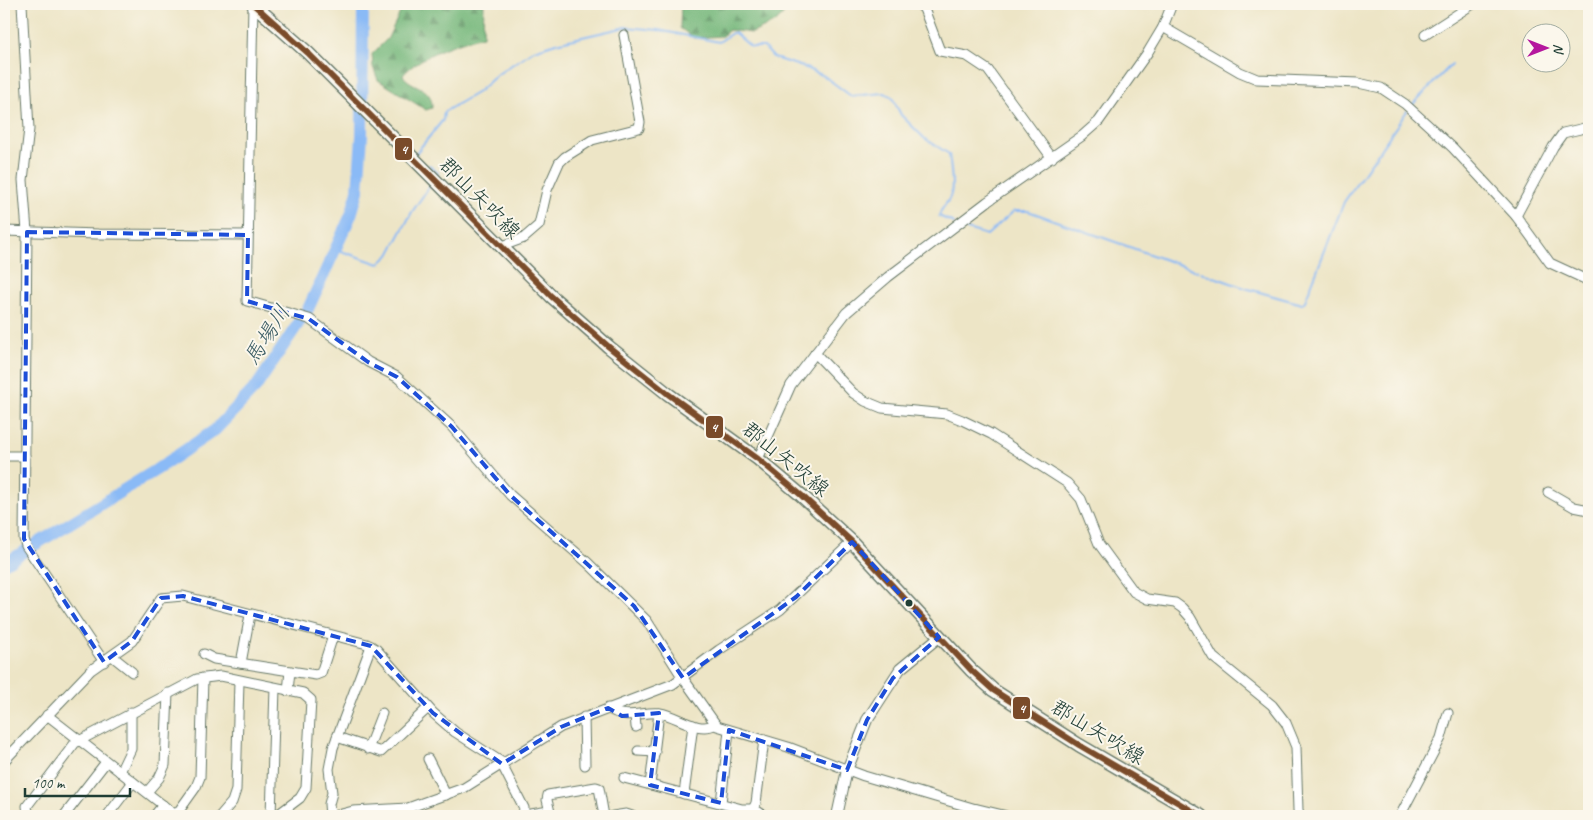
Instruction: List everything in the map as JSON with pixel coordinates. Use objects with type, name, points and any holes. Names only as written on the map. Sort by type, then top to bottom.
[{"type":"main road","name":"郡山矢吹線","points":[[253,4],[284,30],[500,247],[609,347],[668,394],[758,459],[852,542],[970,670],[999,694],[1079,745],[1201,816]]},
{"type":"street","points":[[22,4],[28,129],[23,180],[27,232],[24,533],[28,549],[104,662]]},
{"type":"street","points":[[253,4],[247,301],[309,319],[368,362],[397,377],[452,426],[510,495],[538,517],[634,606],[662,643],[683,678],[716,724],[728,730],[764,740],[847,770],[975,812],[1005,816]]},
{"type":"street","points":[[919,4],[924,9],[940,51],[967,56],[988,70],[1052,158]]},
{"type":"street","points":[[758,459],[782,401],[804,366],[846,313],[868,292],[987,202],[1052,158],[1099,121],[1134,74],[1163,27],[1172,4]]},
{"type":"street","points":[[1425,35],[1473,4]]},
{"type":"street","points":[[1163,27],[1240,72],[1257,78],[1358,83],[1381,88],[1431,126],[1516,216],[1550,263],[1589,281]]},
{"type":"street","points":[[500,247],[531,234],[539,225],[547,190],[559,163],[565,157],[592,140],[639,128],[640,122],[624,35]]},
{"type":"street","points":[[1516,216],[1543,164],[1563,133],[1589,127]]},
{"type":"street","points":[[4,231],[248,235]]},
{"type":"street","points":[[815,353],[849,390],[865,401],[882,408],[947,414],[962,420],[991,434],[1067,482],[1081,499],[1099,544],[1134,592],[1146,599],[1175,604],[1182,608],[1190,617],[1213,657],[1272,705],[1286,722],[1296,747],[1298,810],[1300,816]]},
{"type":"street","points":[[4,456],[24,456]]},
{"type":"street","points":[[1548,492],[1574,507],[1589,510]]},
{"type":"street","points":[[334,816],[353,812],[408,808],[446,795],[464,788],[534,742],[584,717],[674,684],[719,650],[780,610],[852,542]]},
{"type":"street","points":[[4,761],[91,670],[132,641],[161,598],[183,596],[371,646],[379,651],[409,689],[428,708],[455,732],[502,764],[524,808],[524,816],[550,814],[548,795],[596,787],[599,788],[604,816]]},
{"type":"street","points":[[241,663],[250,615]]},
{"type":"street","points":[[204,654],[214,660],[316,676],[321,673],[334,636]]},
{"type":"street","points":[[837,816],[847,770],[867,720],[893,678],[913,657],[939,637]]},
{"type":"street","points":[[330,816],[329,804],[332,793],[329,767],[337,737],[371,646]]},
{"type":"street","points":[[112,656],[132,672]]},
{"type":"street","points":[[288,691],[290,671]]},
{"type":"street","points":[[35,816],[28,813],[26,806],[74,743],[168,693],[203,678],[222,676],[306,694],[311,700],[308,782],[300,798],[276,816]]},
{"type":"street","points":[[47,715],[176,816],[196,787],[200,777],[203,678]]},
{"type":"street","points":[[220,816],[232,802],[236,790],[239,681]]},
{"type":"street","points":[[271,816],[275,688]]},
{"type":"street","points":[[147,792],[159,778],[165,765],[168,693]]},
{"type":"street","points":[[337,737],[377,752],[385,750],[428,708]]},
{"type":"street","points":[[608,708],[619,715],[659,713],[693,725],[710,726],[716,724]]},
{"type":"street","points":[[120,772],[131,749],[131,712]]},
{"type":"street","points":[[368,748],[382,713]]},
{"type":"street","points":[[650,785],[659,713]]},
{"type":"street","points":[[1400,816],[1441,738],[1448,713]]},
{"type":"street","points":[[635,715],[636,727]]},
{"type":"street","points":[[584,717],[585,765]]},
{"type":"street","points":[[684,794],[693,725]]},
{"type":"street","points":[[720,803],[728,730]]},
{"type":"street","points":[[752,813],[764,740]]},
{"type":"street","points":[[638,751],[654,752]]},
{"type":"street","points":[[428,759],[446,795]]},
{"type":"street","points":[[64,816],[106,762]]},
{"type":"street","points":[[624,778],[765,816]]},
{"type":"street","points":[[107,816],[133,782]]},
{"type":"street","points":[[154,816],[163,805]]},
{"type":"street","points":[[613,816],[626,814],[632,816]]},
{"type":"highlighted area","points":[[27,232],[248,235],[247,301],[309,319],[368,362],[397,377],[452,427],[510,495],[634,606],[683,678],[796,597],[852,542],[939,637],[893,678],[867,720],[847,770],[729,730],[721,803],[650,785],[659,713],[622,716],[608,708],[561,727],[502,764],[433,713],[371,646],[183,596],[161,598],[132,641],[104,662],[24,539]]},
{"type":"green space","points":[[404,4],[484,4],[483,36],[429,55],[403,75],[429,95],[432,108],[426,110],[378,80],[373,67],[372,54],[388,38]]},
{"type":"green space","points":[[681,4],[790,4],[790,7],[776,22],[752,33],[729,30],[722,36],[694,38],[680,28]]},
{"type":"waterway","name":"馬場川","points":[[4,564],[156,470],[215,430],[256,387],[308,309],[351,215],[358,191],[362,136],[363,4]]},
{"type":"waterway","points":[[416,153],[443,120],[444,112],[478,92],[498,74],[534,50],[626,27],[658,30],[719,42],[735,33],[751,47],[764,47],[774,58],[824,76],[851,96],[885,93],[892,97],[901,115],[924,138],[949,154],[952,189],[949,199],[939,216],[954,223]]},
{"type":"waterway","points":[[1412,105],[1452,64]]},
{"type":"waterway","points":[[960,227],[987,235],[1014,211],[1028,211],[1245,288],[1302,304],[1305,301],[1344,202],[1407,111]]},
{"type":"waterway","points":[[429,165],[438,173],[436,176]]},
{"type":"waterway","points":[[335,249],[379,264],[389,255],[412,212],[431,184]]},
{"type":"transit line","name":"4","points":[[253,4],[308,53],[551,296],[609,347],[668,394],[758,459],[852,542],[971,670],[993,690],[1079,745],[1201,816]]}]
